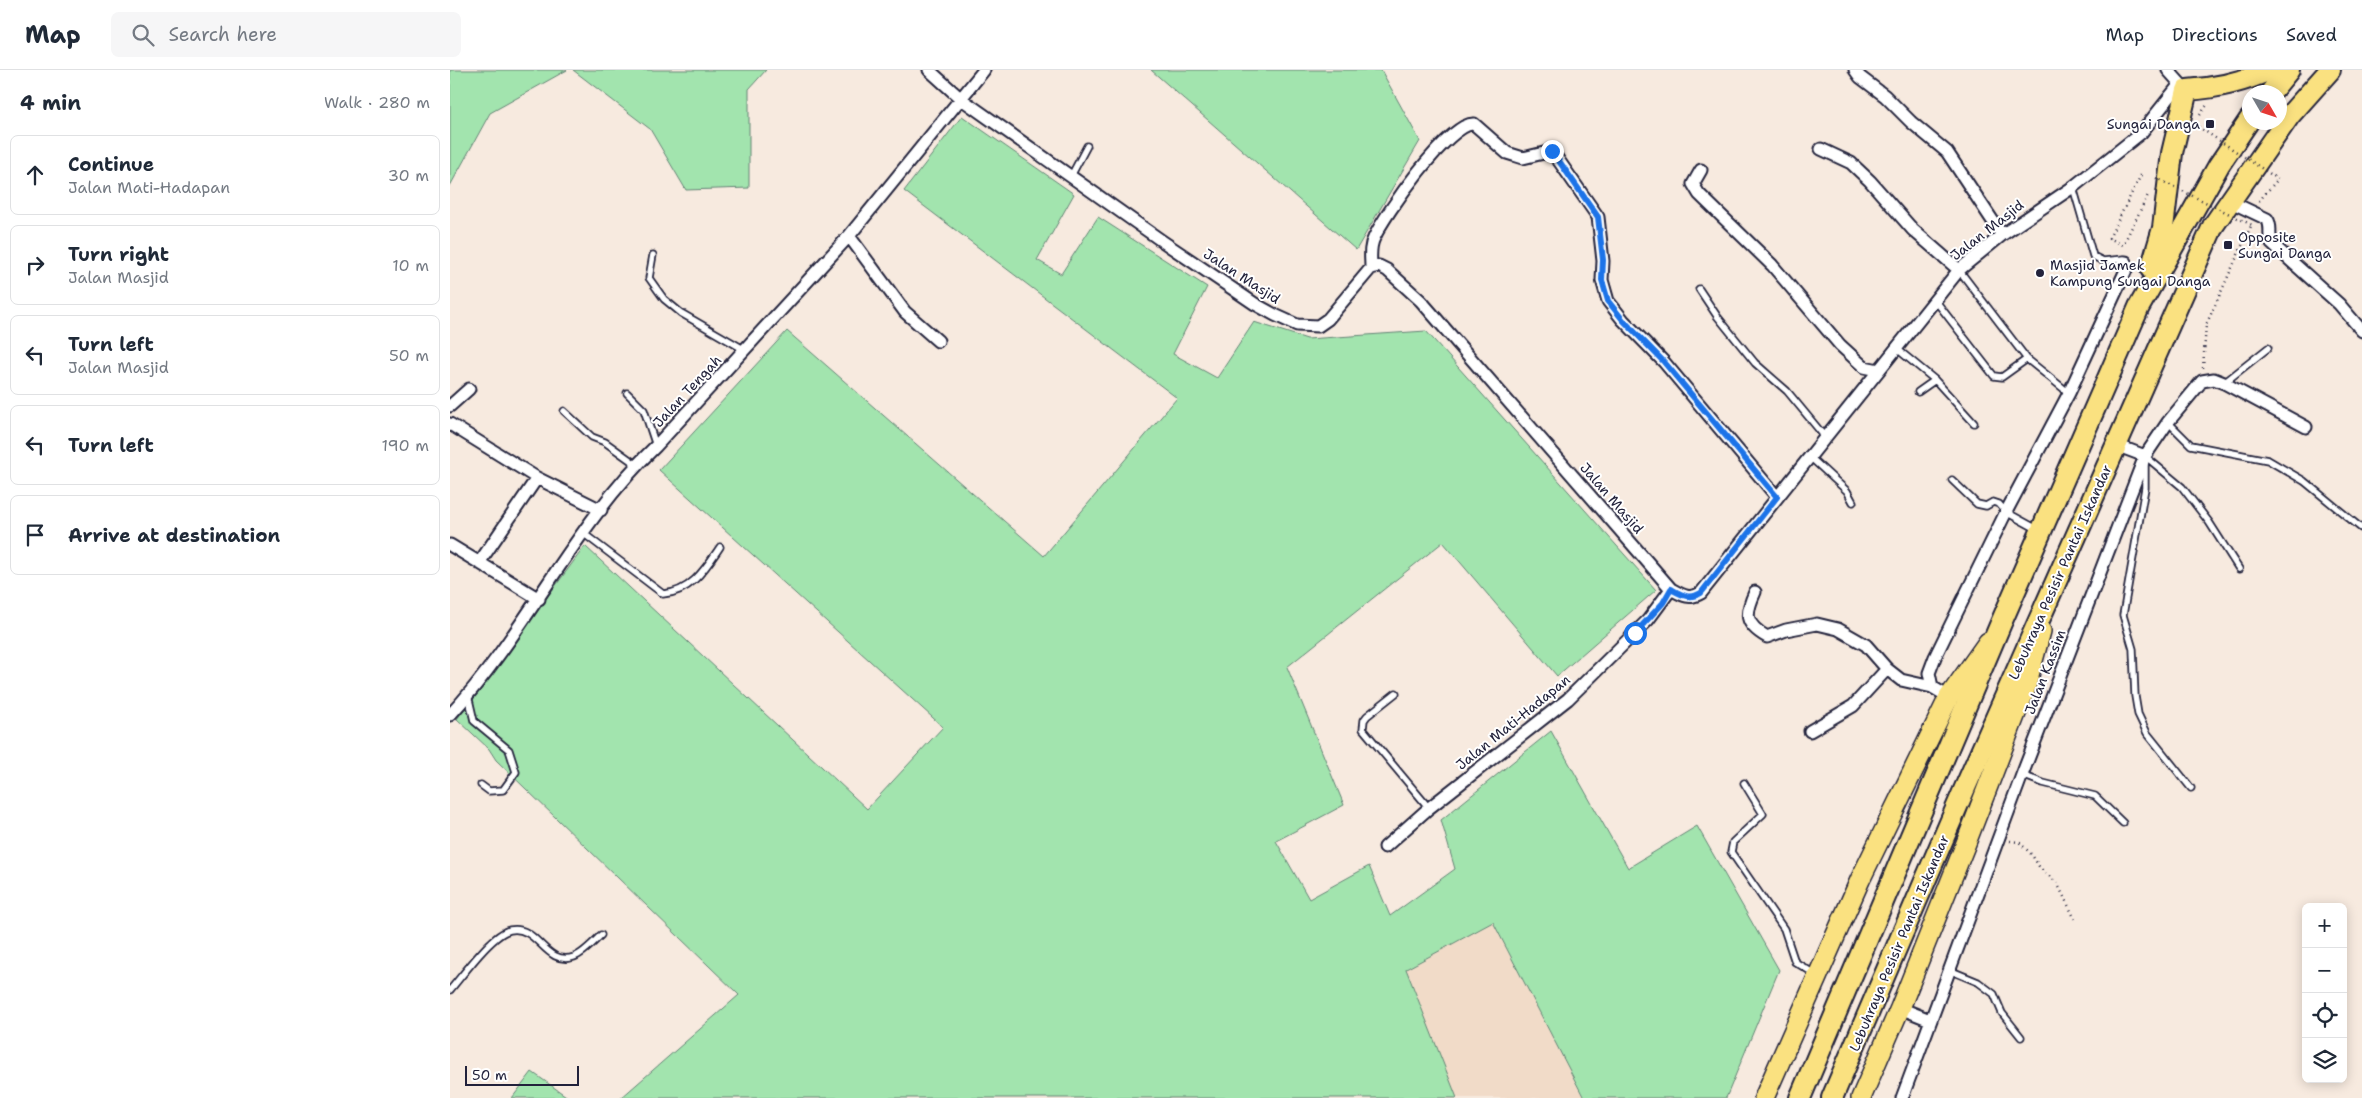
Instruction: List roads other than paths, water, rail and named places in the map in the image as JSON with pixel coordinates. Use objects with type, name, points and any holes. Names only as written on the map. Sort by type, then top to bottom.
[{"type":"highway","points":[[2139,307],[2163,228],[2172,153],[2183,87],[2219,88],[2249,79],[2269,70]]},
{"type":"highway","points":[[2277,85],[2289,70]]},
{"type":"highway","name":"Lebuhraya Pesisir Pantai Iskandar","points":[[1832,1098],[2053,587],[2205,244],[2229,201],[2290,115],[2330,70]]},
{"type":"highway","points":[[1800,1098],[1888,894],[2001,623],[2139,307],[2218,165],[2242,130]]},
{"type":"main road","points":[[1861,1098],[1900,1008],[2025,690],[2053,587]]},
{"type":"main road","points":[[1764,1098],[1860,880],[1949,697],[2001,623]]},
{"type":"street","name":"Jalan Masjid","points":[[929,70],[960,98],[1255,304],[1297,325],[1318,326],[1328,319],[1371,268],[1379,266],[1387,270],[1420,301],[1671,589],[1687,597],[1694,597],[1701,593],[1959,270],[2002,235],[2073,187],[2140,133],[2183,87]]},
{"type":"street","name":"Jalan Tengah","points":[[450,715],[468,696],[539,599],[583,533],[637,464],[656,446],[849,236],[984,70]]},
{"type":"street","points":[[1855,70],[1860,77],[1885,96],[1911,122],[1947,152],[2002,235]]},
{"type":"street","points":[[2168,70],[2183,87]]},
{"type":"street","points":[[1371,268],[1373,239],[1403,192],[1439,147],[1458,128],[1468,123],[1474,124],[1506,153],[1523,158],[1552,151],[1598,217],[1603,260],[1602,280],[1608,301],[1623,320],[1664,362],[1777,497]]},
{"type":"street","points":[[1821,148],[1850,163],[1870,181],[1913,230],[1959,270]]},
{"type":"street","points":[[1701,170],[1693,184],[1700,194],[1772,265],[1840,345],[1864,367],[1879,370]]},
{"type":"street","points":[[2229,201],[2267,219],[2272,244],[2339,304],[2362,331]]},
{"type":"street","points":[[849,236],[904,312],[938,341]]},
{"type":"street","points":[[1932,687],[1929,673],[1935,657],[2006,512],[2069,393],[2126,270],[2126,262]]},
{"type":"street","name":"Jalan Kassim","points":[[1902,1098],[2022,775],[2145,456],[2168,422],[2202,381],[2214,379],[2224,383]]},
{"type":"street","points":[[2224,383],[2306,427]]},
{"type":"street","points":[[450,406],[469,389]]},
{"type":"street","points":[[450,424],[537,478],[601,510]]},
{"type":"street","points":[[2116,445],[2145,456]]},
{"type":"street","points":[[479,563],[537,478]]},
{"type":"street","points":[[450,545],[539,599]]},
{"type":"street","name":"Jalan Mati-Hadapan","points":[[1385,847],[1429,808],[1568,699],[1648,620],[1671,589]]},
{"type":"street","points":[[1755,592],[1748,607],[1748,621],[1756,630],[1767,637],[1786,630],[1817,624],[1838,629],[1866,645],[1887,669],[1902,680],[1932,687],[1949,697]]},
{"type":"street","points":[[1810,731],[1853,706],[1887,669]]},
{"type":"street","points":[[1900,1008],[1930,1020]]},
{"type":"lane","points":[[1071,176],[1087,146]]},
{"type":"lane","points":[[2073,187],[2093,256],[2100,260],[2124,259],[2126,262]]},
{"type":"lane","points":[[653,255],[649,278],[664,299],[681,313],[744,350]]},
{"type":"lane","points":[[1959,270],[2026,359],[2069,393]]},
{"type":"lane","points":[[1699,289],[1717,316],[1755,364],[1787,390],[1825,437]]},
{"type":"lane","points":[[1935,300],[1994,376],[2002,377],[2026,359]]},
{"type":"lane","points":[[1896,348],[1935,380],[1974,422]]},
{"type":"lane","points":[[2224,383],[2268,348]]},
{"type":"lane","points":[[1918,392],[1935,380]]},
{"type":"lane","points":[[627,393],[644,410],[656,446]]},
{"type":"lane","points":[[564,411],[592,436],[605,442],[637,464]]},
{"type":"lane","points":[[2168,422],[2191,446],[2268,460],[2304,481],[2361,528]]},
{"type":"lane","points":[[2145,456],[2182,487],[2210,522],[2239,569]]},
{"type":"lane","points":[[2145,456],[2145,488],[2123,615],[2133,649],[2135,696],[2138,714],[2147,733],[2191,788]]},
{"type":"lane","points":[[1810,457],[1847,491],[1853,502]]},
{"type":"lane","points":[[1952,480],[1977,504],[1986,506],[1996,502],[2006,512],[2042,531]]},
{"type":"lane","points":[[583,533],[663,594],[673,594],[687,587],[703,572],[720,547]]},
{"type":"lane","points":[[1396,693],[1367,716],[1364,720],[1363,729],[1429,808]]},
{"type":"lane","points":[[468,696],[474,721],[509,750],[516,772],[502,790],[489,791],[481,786]]},
{"type":"lane","points":[[2022,775],[2043,783],[2095,796],[2123,823]]},
{"type":"lane","points":[[1744,783],[1763,814],[1733,842],[1731,852],[1784,929],[1795,962],[1802,968],[1819,976]]},
{"type":"lane","points":[[450,990],[496,938],[510,930],[528,932],[548,953],[562,958],[575,957],[602,935]]},
{"type":"lane","points":[[1949,970],[1978,982],[1994,994],[2002,1013],[2021,1037]]},
{"type":"place","name":"Sungai Danga","points":[[2210,124]]},
{"type":"place","name":"Opposite Sungai Danga","points":[[2228,245]]},
{"type":"place","name":"Masjid Jamek Kampung Sungai Danga","points":[[2040,273]]}]
